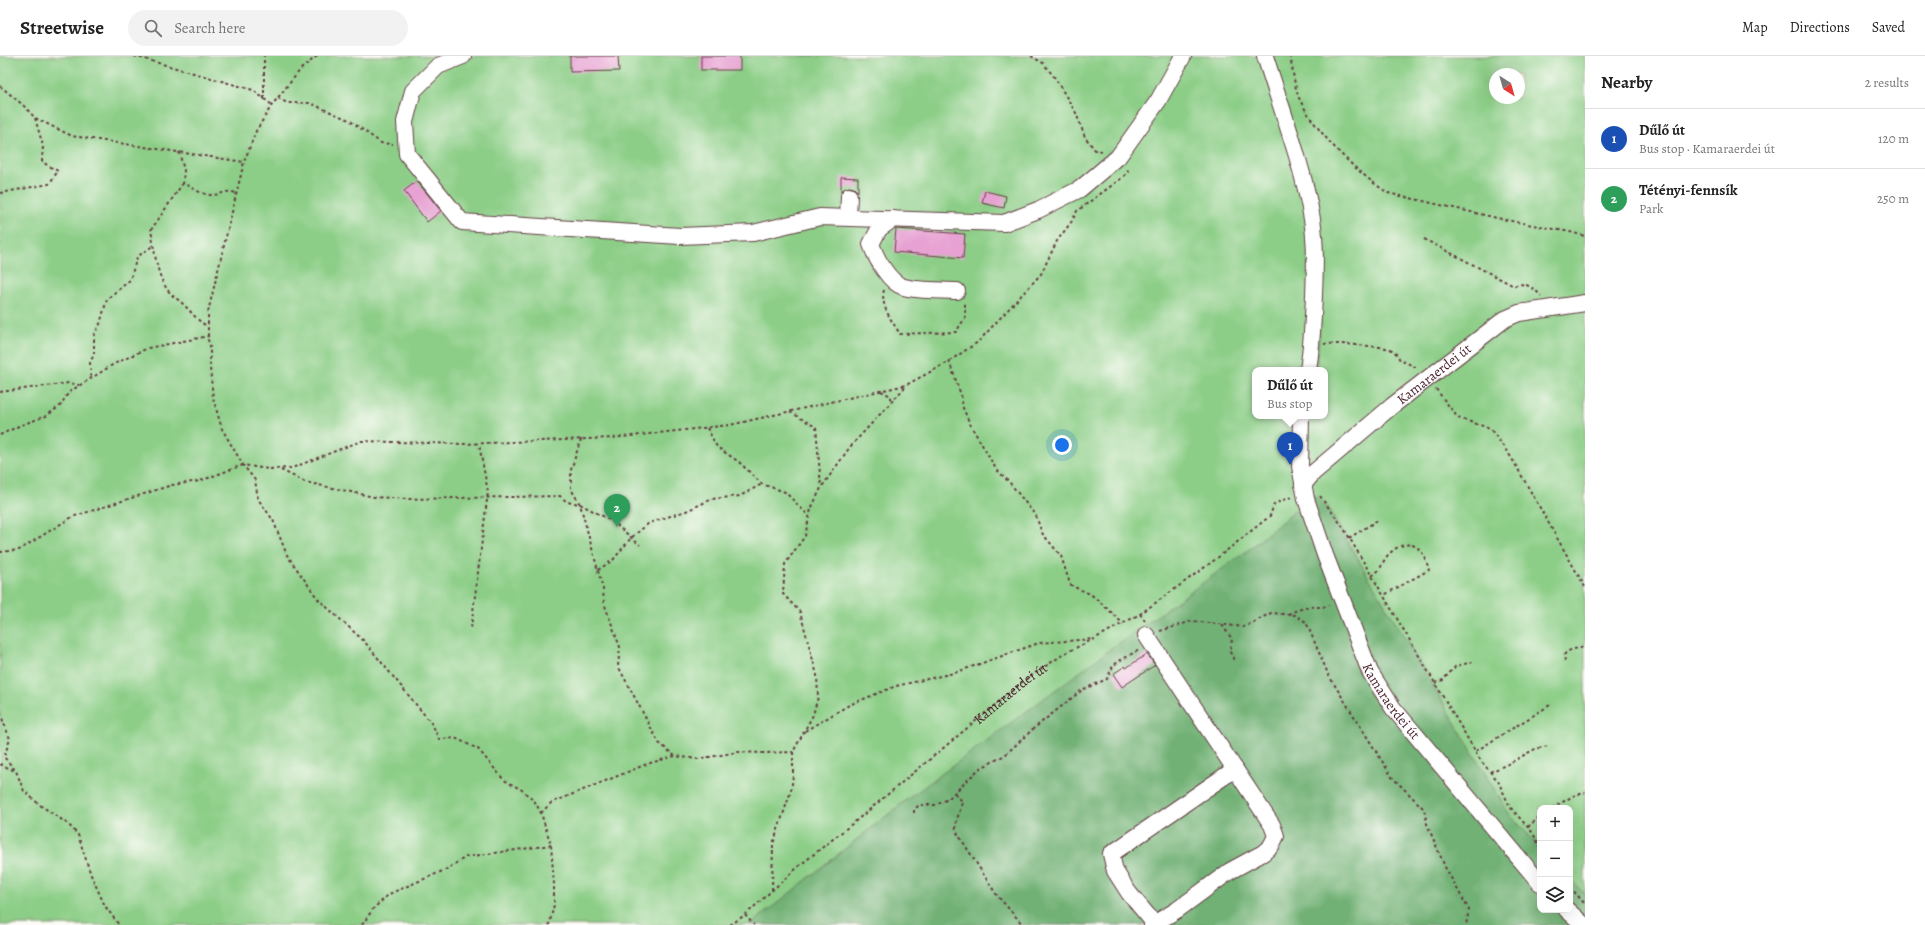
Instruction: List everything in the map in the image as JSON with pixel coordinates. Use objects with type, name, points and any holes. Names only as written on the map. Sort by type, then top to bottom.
[{"type":"street","points":[[463,56],[438,66],[413,91],[405,122],[407,154],[462,222],[680,236],[752,233],[820,217],[1004,223],[1038,210],[1080,189],[1118,157],[1158,101],[1183,56]]},
{"type":"street","points":[[1265,56],[1295,153],[1312,218],[1315,246],[1312,346],[1308,367]]},
{"type":"street","points":[[848,217],[849,196]]},
{"type":"street","points":[[893,219],[879,229],[871,244],[876,258],[887,274],[903,287],[957,291]]},
{"type":"street","name":"Kamaraerdei út","points":[[1303,485],[1313,472],[1428,378],[1505,319],[1519,313],[1585,303]]},
{"type":"street","name":"Kamaraerdei út","points":[[1302,419],[1300,466],[1303,485],[1323,548],[1361,652],[1378,686],[1403,719],[1537,879]]},
{"type":"street","points":[[1151,635],[1272,825],[1276,836],[1271,846],[1263,853],[1230,871],[1177,910],[1152,924],[1115,871],[1111,854],[1235,769]]},
{"type":"street","points":[[1570,913],[1584,925]]},
{"type":"path","points":[[134,56],[253,90],[272,105]]},
{"type":"path","points":[[264,56],[264,99]]},
{"type":"path","points":[[317,56],[301,69],[272,105],[256,131],[244,162],[208,312],[207,326],[210,346],[210,368],[213,398],[222,429],[243,465],[255,480],[258,499],[273,520],[287,555],[318,599],[364,641],[432,724],[439,739],[454,738],[478,749],[504,780],[522,790],[535,802],[541,813],[552,845],[554,906],[549,925]]},
{"type":"path","points":[[0,552],[19,550],[72,517],[172,485],[200,481],[243,465],[281,470],[292,468],[362,440],[480,444],[613,438],[730,425],[906,386],[978,342],[1041,274],[1058,241],[1077,211],[1128,172],[1125,161],[1106,151],[1095,150],[1085,137],[1076,113],[1055,78],[1043,62],[1031,56]]},
{"type":"path","points":[[1290,56],[1299,98],[1324,138],[1373,183],[1388,193],[1506,220],[1585,236]]},
{"type":"path","points":[[0,86],[23,105],[35,118],[72,136],[244,162]]},
{"type":"path","points":[[278,98],[287,103],[310,103],[349,120],[381,142],[406,145]]},
{"type":"path","points":[[0,193],[49,184],[58,171],[42,162],[43,146],[35,118]]},
{"type":"path","points":[[179,152],[184,170],[183,182],[151,230],[162,280],[172,296],[182,303],[198,321],[207,326]]},
{"type":"path","points":[[183,182],[201,192],[212,195],[228,190],[237,193]]},
{"type":"path","points":[[1424,239],[1514,286],[1526,284],[1536,289],[1541,296],[1543,309]]},
{"type":"path","points":[[91,377],[90,363],[94,354],[94,335],[100,324],[107,299],[130,280],[137,257],[154,245]]},
{"type":"path","points":[[887,274],[882,297],[890,318],[900,334],[956,332],[965,318],[965,294],[957,291]]},
{"type":"path","points":[[0,435],[21,425],[46,416],[60,406],[69,392],[91,377],[148,348],[209,336]]},
{"type":"path","points":[[1312,346],[1338,343],[1390,349],[1397,354],[1400,360],[1416,367],[1424,373],[1458,418],[1486,427],[1492,431],[1511,457],[1585,587]]},
{"type":"path","points":[[949,361],[961,395],[963,408],[970,424],[996,469],[1010,483],[1036,516],[1042,533],[1061,556],[1070,584],[1095,598],[1123,624]]},
{"type":"path","points":[[0,392],[69,383],[79,385]]},
{"type":"path","points":[[772,890],[773,844],[791,791],[793,776],[793,752],[817,704],[817,675],[800,612],[783,594],[785,564],[805,536],[809,516],[821,488],[850,447],[906,386]]},
{"type":"path","points":[[880,391],[891,396],[891,404]]},
{"type":"path","points":[[789,412],[816,427],[821,488]]},
{"type":"path","points":[[707,428],[717,447],[739,462],[762,484],[785,492],[809,516]]},
{"type":"path","points":[[581,440],[571,470],[571,489],[580,504],[603,589],[604,603],[620,647],[618,666],[659,743],[675,756]]},
{"type":"path","points":[[471,628],[487,497],[480,444]]},
{"type":"path","points":[[281,470],[305,482],[374,497],[408,499],[560,496],[567,502],[580,504],[612,521],[640,545]]},
{"type":"path","points":[[598,570],[613,560],[631,538],[649,523],[686,511],[712,499],[740,496],[762,484]]},
{"type":"path","name":"Kamaraerdei út","points":[[730,925],[745,915],[772,890],[1026,679],[1067,652],[1123,624],[1216,559],[1270,516],[1274,504],[1292,496],[1303,485]]},
{"type":"path","points":[[1319,493],[1349,538],[1476,752],[1498,781],[1510,807],[1537,842]]},
{"type":"path","points":[[1349,538],[1378,520]]},
{"type":"path","points":[[1372,576],[1381,569],[1385,559],[1400,546],[1412,546],[1418,549],[1424,556],[1429,570],[1383,596]]},
{"type":"path","points":[[1287,614],[1311,607],[1324,608],[1330,604]]},
{"type":"path","points":[[914,814],[914,810],[919,805],[936,805],[955,794],[976,772],[1005,755],[1033,729],[1082,690],[1107,679],[1113,666],[1144,647],[1151,635],[1192,621],[1244,627],[1271,613],[1295,615],[1306,622],[1329,676],[1392,778],[1424,809],[1427,824],[1445,867],[1469,910],[1466,925]]},
{"type":"path","points":[[1222,625],[1232,639],[1230,652],[1234,660]]},
{"type":"path","points":[[804,732],[849,705],[896,686],[954,673],[1039,644],[1094,639]]},
{"type":"path","points":[[1565,661],[1564,655],[1566,651],[1577,650],[1585,644]]},
{"type":"path","points":[[1436,683],[1443,680],[1456,666],[1473,662]]},
{"type":"path","points":[[1476,752],[1550,705]]},
{"type":"path","points":[[0,713],[10,739],[4,756],[16,771],[24,791],[40,805],[68,824],[78,835],[105,906],[119,925]]},
{"type":"path","points":[[1490,772],[1535,749],[1548,746]]},
{"type":"path","points":[[541,813],[551,802],[647,764],[675,756],[697,759],[738,752],[793,752]]},
{"type":"path","points":[[0,764],[16,771]]},
{"type":"path","points":[[1557,805],[1575,795],[1585,793]]},
{"type":"path","points":[[955,794],[962,801],[962,808],[955,823],[956,831],[996,894],[1023,925]]},
{"type":"path","points":[[1527,827],[1537,819]]},
{"type":"path","points":[[362,925],[373,909],[389,894],[440,872],[466,857],[552,845]]},
{"type":"path","points":[[1573,891],[1585,904]]},
{"type":"path","points":[[745,915],[754,925]]},
{"type":"green space","points":[[0,56],[1585,56],[1585,894],[1573,882],[1573,805],[1537,805],[1537,844],[1509,814],[1327,507],[1314,495],[1247,551],[905,801],[750,925],[0,925]]},
{"type":"green space","points":[[1314,495],[1327,507],[1509,814],[1537,844],[1537,913],[1573,913],[1573,882],[1585,894],[1585,925],[750,925],[905,801],[1104,654],[1247,551]]},
{"type":"building","points":[[570,56],[618,56],[619,71],[570,72]]},
{"type":"building","points":[[701,56],[740,56],[740,70],[701,70]]},
{"type":"building","points":[[841,177],[858,178],[858,192],[854,188],[849,187],[841,191]]},
{"type":"building","points":[[417,181],[441,211],[427,222],[404,191]]},
{"type":"building","points":[[985,191],[1006,196],[1004,208],[982,203]]},
{"type":"building","points":[[896,229],[965,234],[963,258],[894,252]]},
{"type":"building","points":[[1147,654],[1155,665],[1122,687],[1113,674],[1125,666],[1126,668]]},
{"type":"place","name":"Dűlő út","points":[[1290,465]]},
{"type":"place","name":"Tétényi-fennsík","points":[[617,527]]}]
